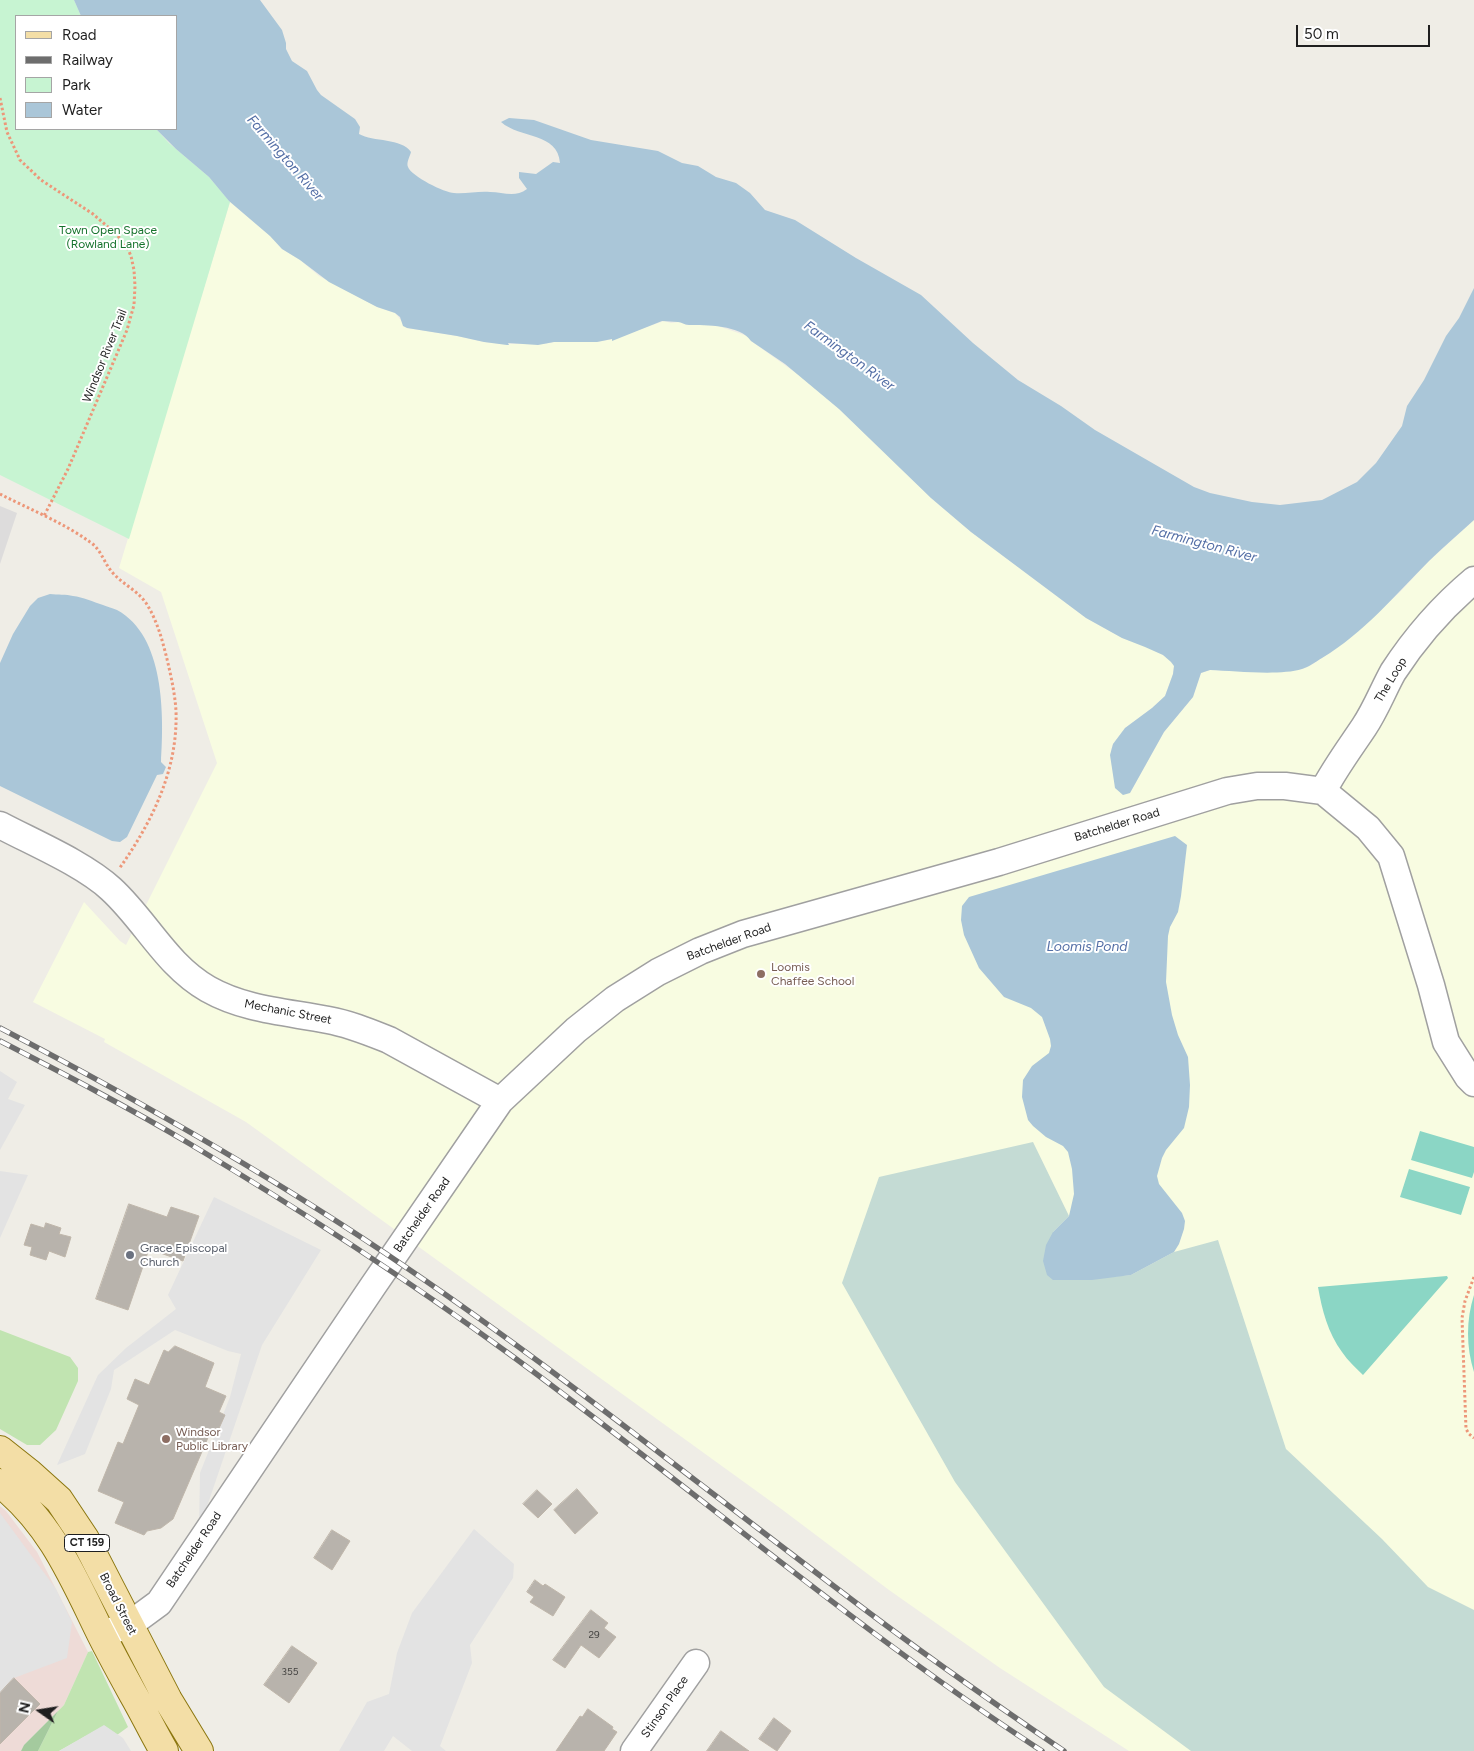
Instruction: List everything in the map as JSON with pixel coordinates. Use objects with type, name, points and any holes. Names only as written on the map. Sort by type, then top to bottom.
[{"type":"main road","name":"Broad Street","points":[[0,1450],[14,1483],[76,1583],[151,1730],[164,1751]]},
{"type":"main road","name":"Broad Street","points":[[14,1483],[59,1500],[85,1539],[168,1700],[199,1751]]},
{"type":"street","name":"The Loop","points":[[1323,791],[1365,726],[1398,666],[1423,631],[1453,598],[1474,580]]},
{"type":"street","name":"Batchelder Road","points":[[101,1634],[129,1625],[159,1603],[367,1294],[500,1101],[576,1030],[614,999],[658,972],[708,947],[744,934],[998,862],[1227,791],[1256,786],[1285,786],[1323,791]]},
{"type":"street","points":[[1323,791],[1368,828],[1391,856],[1431,985],[1446,1042],[1468,1077],[1474,1083]]},
{"type":"street","name":"Mechanic Street","points":[[0,825],[90,873],[107,886],[133,911],[172,961],[188,976],[221,996],[248,1005],[327,1020],[371,1032],[500,1101]]},
{"type":"street","name":"Stinson Place","points":[[634,1751],[696,1663]]},
{"type":"path","name":"Windsor River Trail","points":[[0,98],[7,132],[20,160],[41,180],[93,214],[126,244],[131,256],[135,286],[132,314],[68,469],[44,516]]},
{"type":"path","points":[[0,494],[92,543],[113,573],[142,597],[161,634],[176,711],[170,770],[163,791],[134,848],[107,886]]},
{"type":"path","points":[[1474,1277],[1465,1301],[1462,1318],[1466,1429],[1474,1438]]},
{"type":"shaded area","name":"Loomis Chaffee School","points":[[230,202],[270,236],[282,249],[300,260],[319,276],[377,307],[395,313],[407,328],[484,342],[506,344],[597,342],[613,339],[664,321],[671,323],[679,322],[687,325],[718,326],[747,336],[751,341],[800,376],[839,409],[931,498],[971,532],[1086,618],[1122,638],[1163,655],[1172,662],[1174,666],[1173,674],[1165,696],[1125,728],[1113,744],[1111,750],[1114,776],[1130,793],[1164,732],[1193,697],[1201,673],[1210,670],[1273,672],[1303,669],[1313,664],[1364,626],[1428,562],[1474,520],[1474,1751],[1129,1751],[1000,1668],[889,1590],[780,1508],[246,1122],[104,1042],[105,1039],[33,1002],[84,902],[126,945],[217,763],[161,592],[119,568]]},
{"type":"shaded area","points":[[0,506],[17,513],[0,564]]},
{"type":"shaded area","points":[[0,1071],[17,1082],[8,1099],[25,1105],[0,1150]]},
{"type":"shaded area","points":[[1420,1131],[1474,1147],[1474,1172],[1472,1178],[1411,1160]]},
{"type":"shaded area","points":[[1033,1142],[1069,1216],[1053,1232],[1084,1279],[1131,1275],[1174,1252],[1218,1240],[1286,1449],[1382,1539],[1428,1587],[1474,1610],[1474,1751],[1191,1751],[1104,1687],[955,1482],[842,1283],[879,1177]]},
{"type":"shaded area","points":[[1409,1169],[1470,1187],[1461,1215],[1400,1197]]},
{"type":"shaded area","points":[[0,1171],[28,1175],[0,1238]]},
{"type":"shaded area","points":[[214,1197],[321,1250],[262,1345],[199,1530],[200,1473],[230,1397],[241,1354],[228,1351],[175,1330],[114,1370],[111,1389],[85,1454],[57,1465],[98,1375],[126,1348],[176,1309],[168,1295]]},
{"type":"shaded area","points":[[1447,1276],[1448,1278],[1363,1375],[1337,1345],[1329,1329],[1318,1287]]},
{"type":"shaded area","points":[[1474,1295],[1474,1372],[1468,1343],[1468,1324]]},
{"type":"shaded area","points":[[0,1506],[6,1511],[37,1552],[88,1652],[64,1705],[24,1745],[21,1751],[0,1751]]},
{"type":"shaded area","points":[[0,1513],[56,1589],[72,1622],[67,1658],[14,1678],[0,1696]]},
{"type":"shaded area","points":[[474,1529],[514,1564],[513,1578],[470,1645],[472,1663],[440,1746],[446,1751],[412,1751],[393,1736],[384,1751],[339,1751],[367,1702],[389,1694],[397,1653],[412,1613]]},
{"type":"shaded area","points":[[104,1725],[123,1738],[131,1751],[59,1751]]},
{"type":"green space","name":"Town Open Space (Rowland Lane)","points":[[0,0],[74,0],[81,15],[15,15],[15,130],[157,130],[169,143],[209,177],[230,202],[129,539],[0,475]]},
{"type":"green space","points":[[0,1330],[70,1357],[78,1368],[78,1381],[56,1430],[40,1445],[27,1445],[0,1429]]},
{"type":"green space","points":[[92,1651],[128,1727],[117,1735],[104,1726],[59,1751],[38,1751],[58,1711],[64,1705],[88,1652]]},
{"type":"green space","points":[[58,1711],[38,1751],[21,1751],[24,1745]]},
{"type":"water","name":"Farmington River","points":[[74,0],[260,0],[282,30],[286,49],[292,61],[307,71],[321,95],[355,119],[360,127],[359,134],[401,144],[411,152],[407,164],[410,171],[429,183],[450,192],[495,192],[509,194],[522,192],[527,189],[519,178],[519,172],[536,174],[553,162],[560,163],[558,153],[553,146],[501,122],[509,118],[534,120],[591,140],[658,151],[682,163],[698,166],[716,177],[736,183],[750,193],[765,210],[795,220],[921,295],[973,343],[1018,380],[1061,406],[1095,430],[1194,487],[1210,493],[1252,502],[1280,505],[1322,500],[1357,482],[1376,463],[1402,426],[1407,406],[1424,380],[1446,336],[1459,318],[1474,288],[1474,520],[1434,556],[1352,637],[1310,666],[1281,672],[1210,670],[1201,673],[1193,697],[1164,732],[1130,793],[1123,795],[1115,788],[1110,755],[1113,744],[1125,728],[1165,696],[1173,674],[1174,666],[1171,662],[1163,655],[1122,638],[1086,618],[971,532],[931,498],[839,409],[785,364],[739,332],[722,327],[687,325],[679,322],[662,321],[612,341],[612,339],[597,342],[554,342],[538,345],[508,343],[509,345],[507,345],[407,328],[403,326],[400,317],[395,313],[377,307],[329,282],[282,249],[270,236],[229,201],[209,177],[157,130],[178,130],[178,15],[81,15]]},
{"type":"water","points":[[50,594],[80,597],[117,610],[133,622],[145,638],[153,657],[161,700],[161,762],[166,767],[163,774],[157,775],[127,837],[120,842],[112,841],[0,786],[0,663],[13,634],[30,606],[38,598]]},
{"type":"water","name":"Loomis Pond","points":[[1175,836],[1187,845],[1178,912],[1170,927],[1168,936],[1166,982],[1172,1015],[1178,1035],[1188,1057],[1189,1107],[1184,1128],[1166,1150],[1157,1176],[1159,1184],[1182,1213],[1185,1221],[1184,1229],[1174,1252],[1131,1275],[1092,1280],[1053,1280],[1047,1275],[1043,1261],[1046,1245],[1053,1232],[1069,1216],[1074,1194],[1072,1169],[1068,1152],[1063,1146],[1046,1137],[1028,1120],[1022,1097],[1023,1080],[1032,1066],[1049,1053],[1050,1039],[1042,1017],[1031,1008],[1004,997],[979,968],[964,935],[961,920],[962,906],[969,897]]},
{"type":"building","name":"Grace Episcopal Church","points":[[129,1204],[167,1217],[171,1207],[199,1216],[183,1261],[149,1249],[128,1310],[96,1299]]},
{"type":"building","points":[[46,1223],[61,1228],[59,1234],[71,1237],[65,1257],[49,1251],[46,1260],[30,1255],[32,1247],[24,1245],[31,1224],[44,1228]]},
{"type":"building","name":"Windsor Public Library","points":[[175,1346],[214,1363],[205,1387],[226,1396],[219,1412],[225,1415],[216,1435],[210,1433],[173,1519],[161,1528],[147,1531],[144,1535],[115,1523],[124,1502],[98,1491],[118,1442],[123,1444],[139,1405],[127,1399],[135,1379],[149,1385],[164,1350],[168,1352]]},
{"type":"building","points":[[577,1489],[598,1513],[575,1534],[554,1510]]},
{"type":"building","points":[[537,1490],[552,1504],[538,1518],[523,1504]]},
{"type":"building","points":[[332,1530],[350,1541],[332,1570],[314,1558]]},
{"type":"building","points":[[535,1580],[565,1597],[553,1616],[530,1602],[534,1597],[527,1592]]},
{"type":"building","points":[[591,1610],[608,1623],[604,1628],[616,1637],[599,1658],[581,1645],[565,1668],[553,1660]]},
{"type":"building","points":[[292,1646],[317,1663],[289,1703],[264,1685]]},
{"type":"building","points":[[14,1678],[40,1704],[0,1744],[0,1693]]},
{"type":"building","points":[[588,1709],[617,1732],[604,1751],[556,1751],[580,1716],[582,1717]]},
{"type":"building","points":[[774,1718],[791,1731],[777,1751],[759,1739]]},
{"type":"building","points":[[721,1731],[749,1751],[707,1751]]},
{"type":"railway","points":[[0,1028],[156,1113],[258,1172],[407,1268],[573,1387],[897,1634],[1064,1751]]},
{"type":"railway","points":[[0,1041],[120,1104],[190,1144],[391,1271],[508,1353],[575,1403],[772,1556],[905,1656],[973,1705],[1042,1751]]},
{"type":"place","name":"Loomis Chaffee School","points":[[761,974]]},
{"type":"place","name":"Grace Episcopal Church","points":[[130,1255]]},
{"type":"place","name":"Windsor Public Library","points":[[166,1439]]}]
